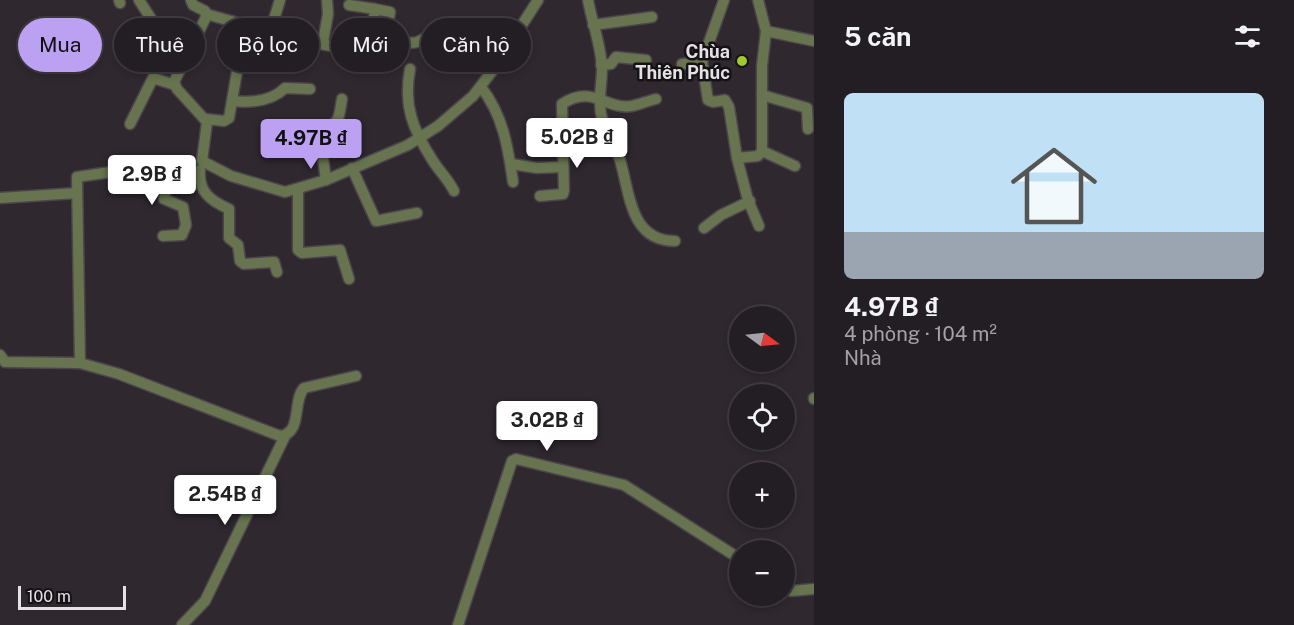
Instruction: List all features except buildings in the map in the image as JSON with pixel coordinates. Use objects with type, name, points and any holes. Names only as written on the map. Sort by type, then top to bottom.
[{"type":"street","points":[[139,0],[151,18]]},
{"type":"street","points":[[190,0],[206,14],[220,18]]},
{"type":"street","points":[[274,18],[280,0]]},
{"type":"street","points":[[322,42],[328,14],[327,0]]},
{"type":"street","points":[[526,18],[538,0]]},
{"type":"street","points":[[588,0],[601,65],[599,99],[604,125],[620,159],[632,214],[651,233],[660,238],[675,241]]},
{"type":"street","points":[[724,0],[702,62],[708,100],[712,102],[725,100],[729,107],[737,158],[759,226]]},
{"type":"street","points":[[737,158],[759,156],[762,150],[762,95],[766,31],[757,1]]},
{"type":"street","points":[[349,5],[390,12],[389,18]]},
{"type":"street","points":[[374,18],[375,9]]},
{"type":"street","points":[[175,85],[177,71],[197,39],[206,14]]},
{"type":"street","points":[[593,25],[652,17]]},
{"type":"street","points":[[766,31],[814,41]]},
{"type":"street","points":[[319,41],[331,44]]},
{"type":"street","points":[[601,65],[611,64],[616,57],[646,60]]},
{"type":"street","points":[[682,64],[702,62]]},
{"type":"street","points":[[410,69],[406,101],[420,138],[434,162],[444,172],[454,191]]},
{"type":"street","points":[[130,124],[153,78],[175,85],[206,119],[227,120],[237,72]]},
{"type":"street","points":[[202,161],[212,168],[265,188],[285,192],[298,190],[420,138],[450,117],[481,87],[491,72]]},
{"type":"street","points":[[481,87],[489,97],[506,135],[513,182]]},
{"type":"street","points":[[232,101],[252,103],[279,95],[285,88],[310,89]]},
{"type":"street","points":[[762,95],[807,108],[808,129]]},
{"type":"street","points":[[540,196],[563,194],[562,104],[587,96],[594,96],[617,105],[633,106],[656,99]]},
{"type":"street","points":[[326,180],[321,144],[325,127],[334,125],[338,121],[342,99]]},
{"type":"street","points":[[206,119],[199,177],[202,187],[212,201],[229,209],[230,238],[238,245],[240,261],[244,264],[274,262],[277,272]]},
{"type":"street","points":[[762,150],[795,166]]},
{"type":"street","points":[[511,164],[537,168],[563,167]]},
{"type":"street","points":[[352,168],[376,220],[417,213]]},
{"type":"street","points":[[80,363],[76,193],[79,176],[124,170],[199,177]]},
{"type":"street","points":[[163,236],[182,235],[186,225],[183,207],[164,199],[169,175]]},
{"type":"street","points":[[298,190],[298,250],[302,253],[340,250],[349,279]]},
{"type":"street","points":[[0,198],[76,193]]},
{"type":"street","points":[[704,228],[721,214],[750,201]]},
{"type":"street","points":[[1,359],[80,363],[285,436]]},
{"type":"street","points":[[182,625],[205,601],[285,436],[292,428],[300,393],[304,388],[356,376]]},
{"type":"street","points":[[458,625],[512,461],[516,459],[624,485],[729,552]]},
{"type":"street","points":[[795,591],[814,589]]},
{"type":"place","name":"Chùa Thiên Phúc","points":[[742,61]]}]
